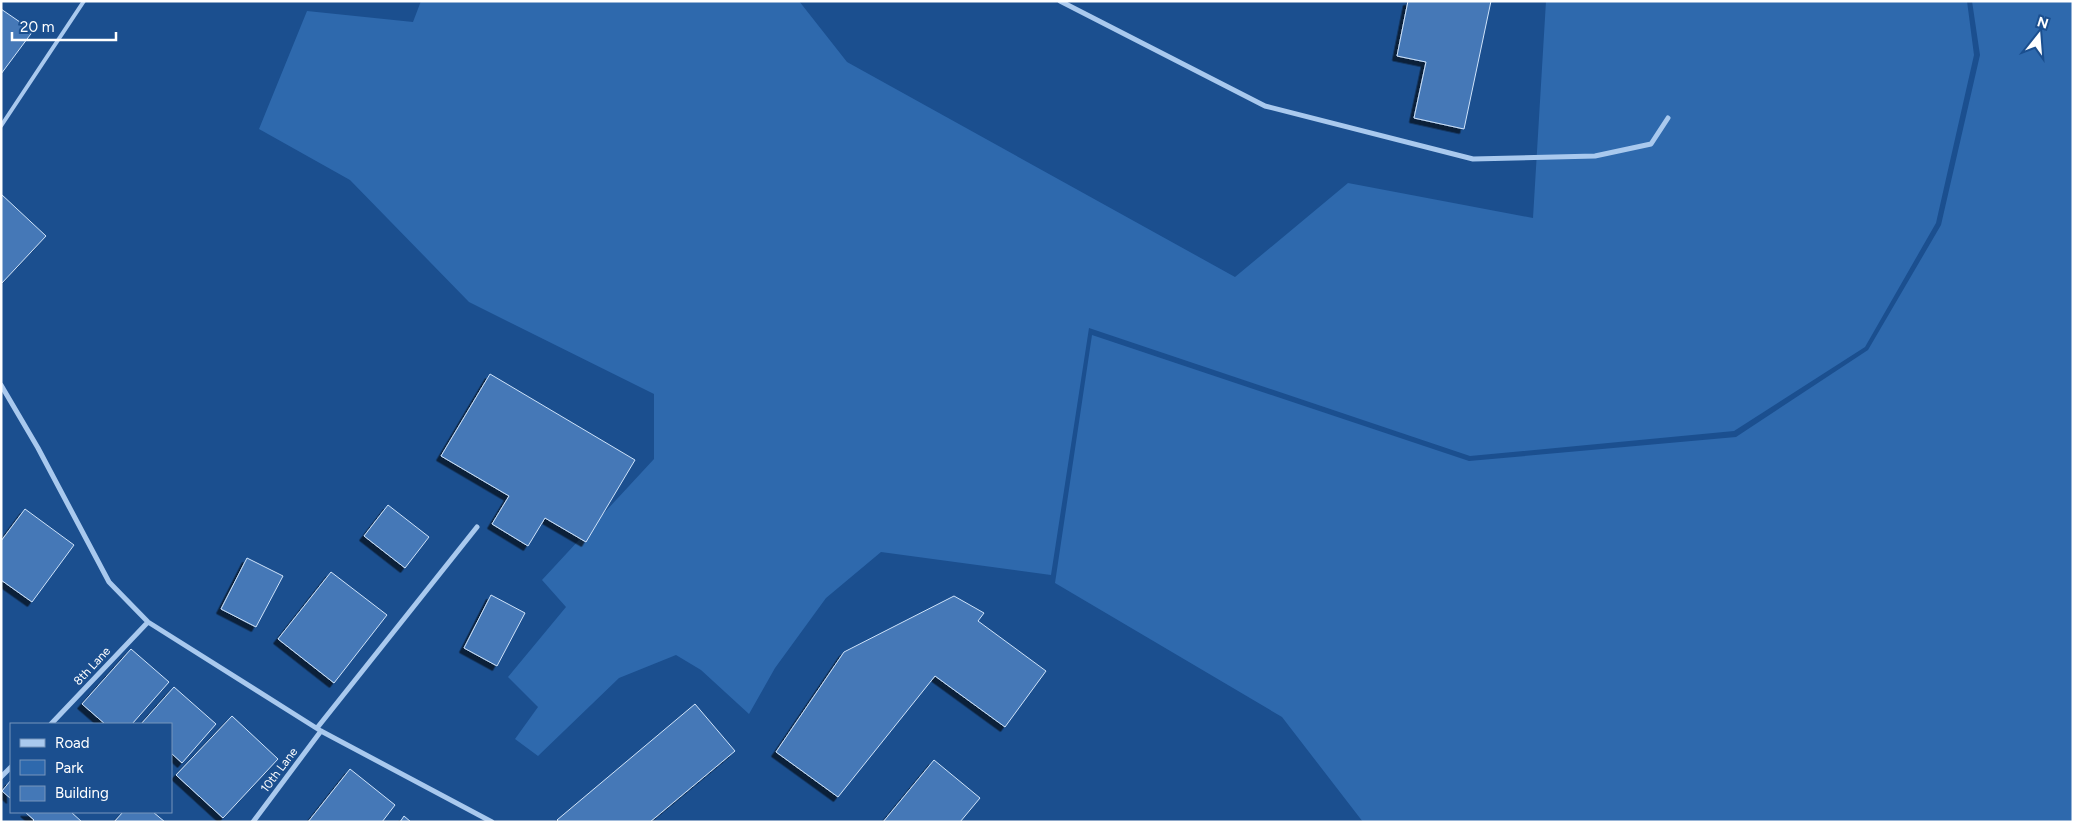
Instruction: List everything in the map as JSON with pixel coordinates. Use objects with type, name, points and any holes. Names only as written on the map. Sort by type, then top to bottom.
[{"type":"street","points":[[1060,1],[1265,106],[1473,159],[1596,156],[1651,144],[1668,118]]},
{"type":"street","points":[[1,385],[38,448],[109,582],[148,622],[319,729],[492,822]]},
{"type":"street","name":"10th Lane","points":[[253,822],[319,729],[477,527]]},
{"type":"street","name":"8th Lane","points":[[53,723],[148,622]]},
{"type":"street","points":[[1,777],[10,768]]},
{"type":"lane","points":[[1,126],[84,1]]},
{"type":"green space","points":[[421,1],[799,1],[847,62],[1235,277],[1348,183],[1533,218],[1546,1],[1967,1],[1974,55],[1936,223],[1865,347],[1734,431],[1470,456],[1089,328],[1051,575],[881,552],[826,598],[775,668],[749,714],[701,670],[676,655],[619,678],[538,756],[515,739],[538,707],[508,677],[566,607],[542,580],[654,459],[654,394],[469,302],[350,180],[259,129],[307,11],[413,22]]},
{"type":"green space","points":[[1972,1],[2073,1],[2073,822],[1363,822],[1282,717],[1055,583],[1092,335],[1469,461],[1736,437],[1868,350],[1941,225],[1980,55]]},
{"type":"building","points":[[1408,1],[1491,1],[1464,129],[1414,118],[1426,62],[1397,56]]},
{"type":"building","points":[[1,9],[33,31],[1,74]]},
{"type":"building","points":[[1,194],[46,236],[1,284]]},
{"type":"building","points":[[490,374],[635,460],[586,542],[545,518],[528,546],[492,524],[509,496],[441,456]]},
{"type":"building","points":[[388,505],[429,537],[405,568],[364,536]]},
{"type":"building","points":[[25,509],[74,545],[32,602],[1,580],[1,541]]},
{"type":"building","points":[[247,558],[283,576],[256,627],[221,609]]},
{"type":"building","points":[[331,572],[387,615],[334,683],[278,639]]},
{"type":"building","points":[[491,595],[525,613],[497,666],[464,648]]},
{"type":"building","points":[[954,596],[984,613],[978,621],[1046,671],[1005,727],[935,676],[838,797],[776,752],[844,652]]},
{"type":"building","points":[[131,649],[169,682],[133,723],[104,723],[82,704]]},
{"type":"building","points":[[174,687],[216,724],[182,763],[172,754],[172,723],[142,723]]},
{"type":"building","points":[[695,704],[735,751],[650,822],[559,822],[557,820]]},
{"type":"building","points":[[232,716],[278,759],[223,818],[176,775]]},
{"type":"building","points":[[934,760],[980,798],[960,822],[883,822]]},
{"type":"building","points":[[350,769],[395,805],[382,822],[308,822]]},
{"type":"building","points":[[10,781],[10,798],[2,791]]},
{"type":"building","points":[[26,813],[72,813],[82,822],[32,822],[34,820]]},
{"type":"building","points":[[122,813],[154,813],[165,822],[114,822]]},
{"type":"building","points":[[404,816],[411,822],[400,822]]}]
